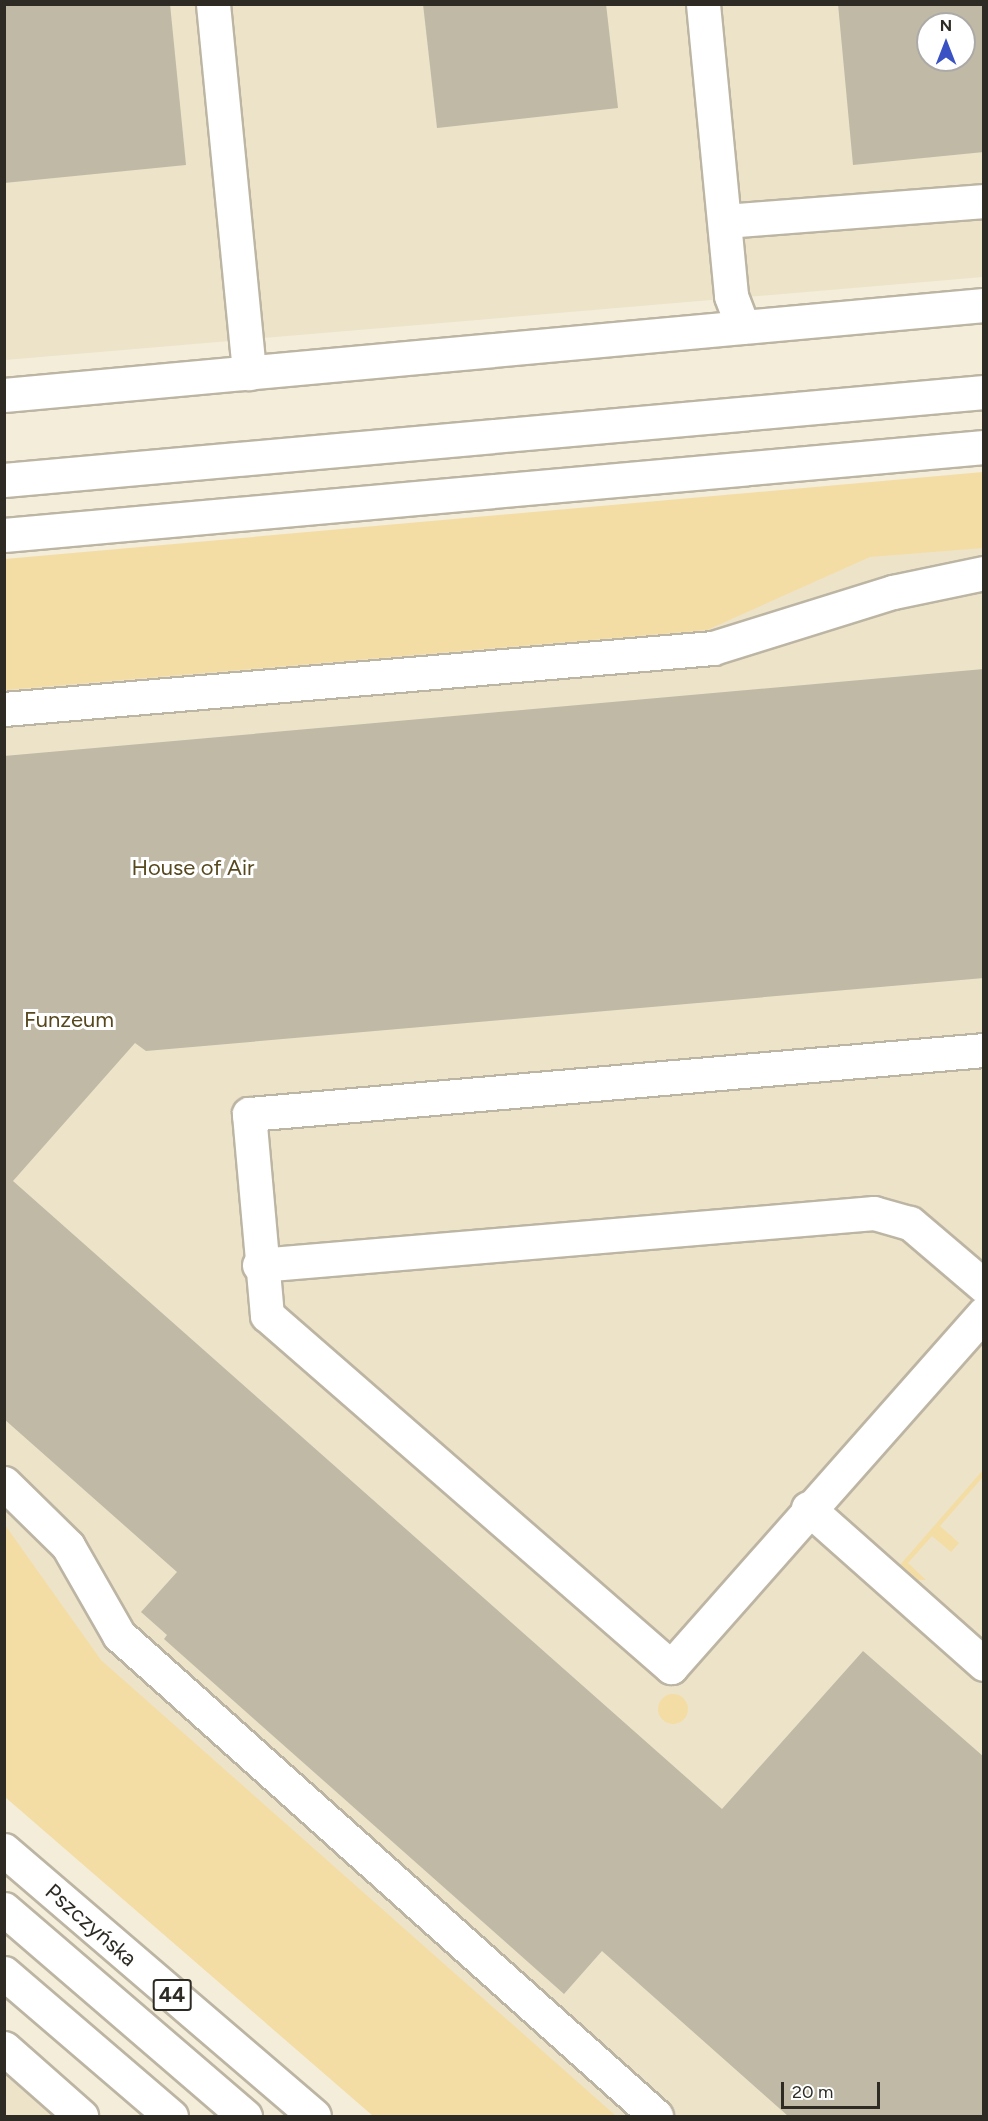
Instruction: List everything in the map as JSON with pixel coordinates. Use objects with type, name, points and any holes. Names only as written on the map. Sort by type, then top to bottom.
[{"type":"main road","points":[[213,4],[249,374]]},
{"type":"main road","points":[[703,4],[731,296],[743,327]]},
{"type":"main road","points":[[725,220],[984,201]]},
{"type":"main road","points":[[4,395],[984,304]]},
{"type":"main road","points":[[4,480],[984,392]]},
{"type":"main road","points":[[4,535],[984,447]]},
{"type":"main road","points":[[4,709],[713,648],[893,592],[984,573]]},
{"type":"main road","points":[[984,1050],[249,1114],[259,1265],[267,1315],[671,1667],[808,1508],[984,1313]]},
{"type":"main road","points":[[259,1265],[874,1213],[910,1223],[984,1286]]},
{"type":"main road","points":[[4,1483],[68,1546],[119,1635],[656,2116]]},
{"type":"main road","points":[[808,1508],[984,1665]]},
{"type":"main road","name":"44","points":[[4,1840],[31,1873]]},
{"type":"main road","name":"Pszczyńska","points":[[4,1850],[314,2116]]},
{"type":"main road","name":"Pszczyńska","points":[[4,1909],[245,2116]]},
{"type":"main road","points":[[4,1973],[171,2116]]},
{"type":"main road","points":[[4,2048],[71,2113]]},
{"type":"shaded area","points":[[5,5],[983,5],[983,277],[5,360]]},
{"type":"shaded area","points":[[983,472],[983,548],[870,557],[707,630],[5,690],[5,559]]},
{"type":"shaded area","points":[[983,536],[983,2116],[454,2116],[5,1674],[4,614]]},
{"type":"shaded area","points":[[983,1470],[983,1477],[940,1526],[959,1543],[951,1552],[932,1536],[908,1563],[926,1580],[916,1580],[899,1566]]},
{"type":"shaded area","points":[[5,1525],[101,1660],[616,2116],[373,2116],[5,1797]]},
{"type":"shaded area","points":[[673,1694],[679,1695],[687,1703],[687,1715],[679,1723],[673,1724],[667,1723],[659,1715],[658,1709],[659,1703],[667,1695]]},
{"type":"shaded area","points":[[5,2055],[74,2116],[5,2116]]},
{"type":"building","points":[[4,4],[170,4],[186,165],[4,183]]},
{"type":"building","points":[[423,4],[606,4],[618,108],[437,128]]},
{"type":"building","points":[[838,4],[984,4],[984,152],[853,165]]},
{"type":"building","points":[[984,669],[984,978],[146,1051],[135,1043],[13,1181],[722,1809],[863,1651],[984,1757],[984,2116],[788,2116],[602,1951],[564,1994],[164,1639],[167,1635],[141,1612],[177,1572],[4,1419],[4,756]]},
{"type":"park label","name":"House of Air","points":[[193,868]]},
{"type":"park label","name":"Funzeum","points":[[69,1020]]}]
